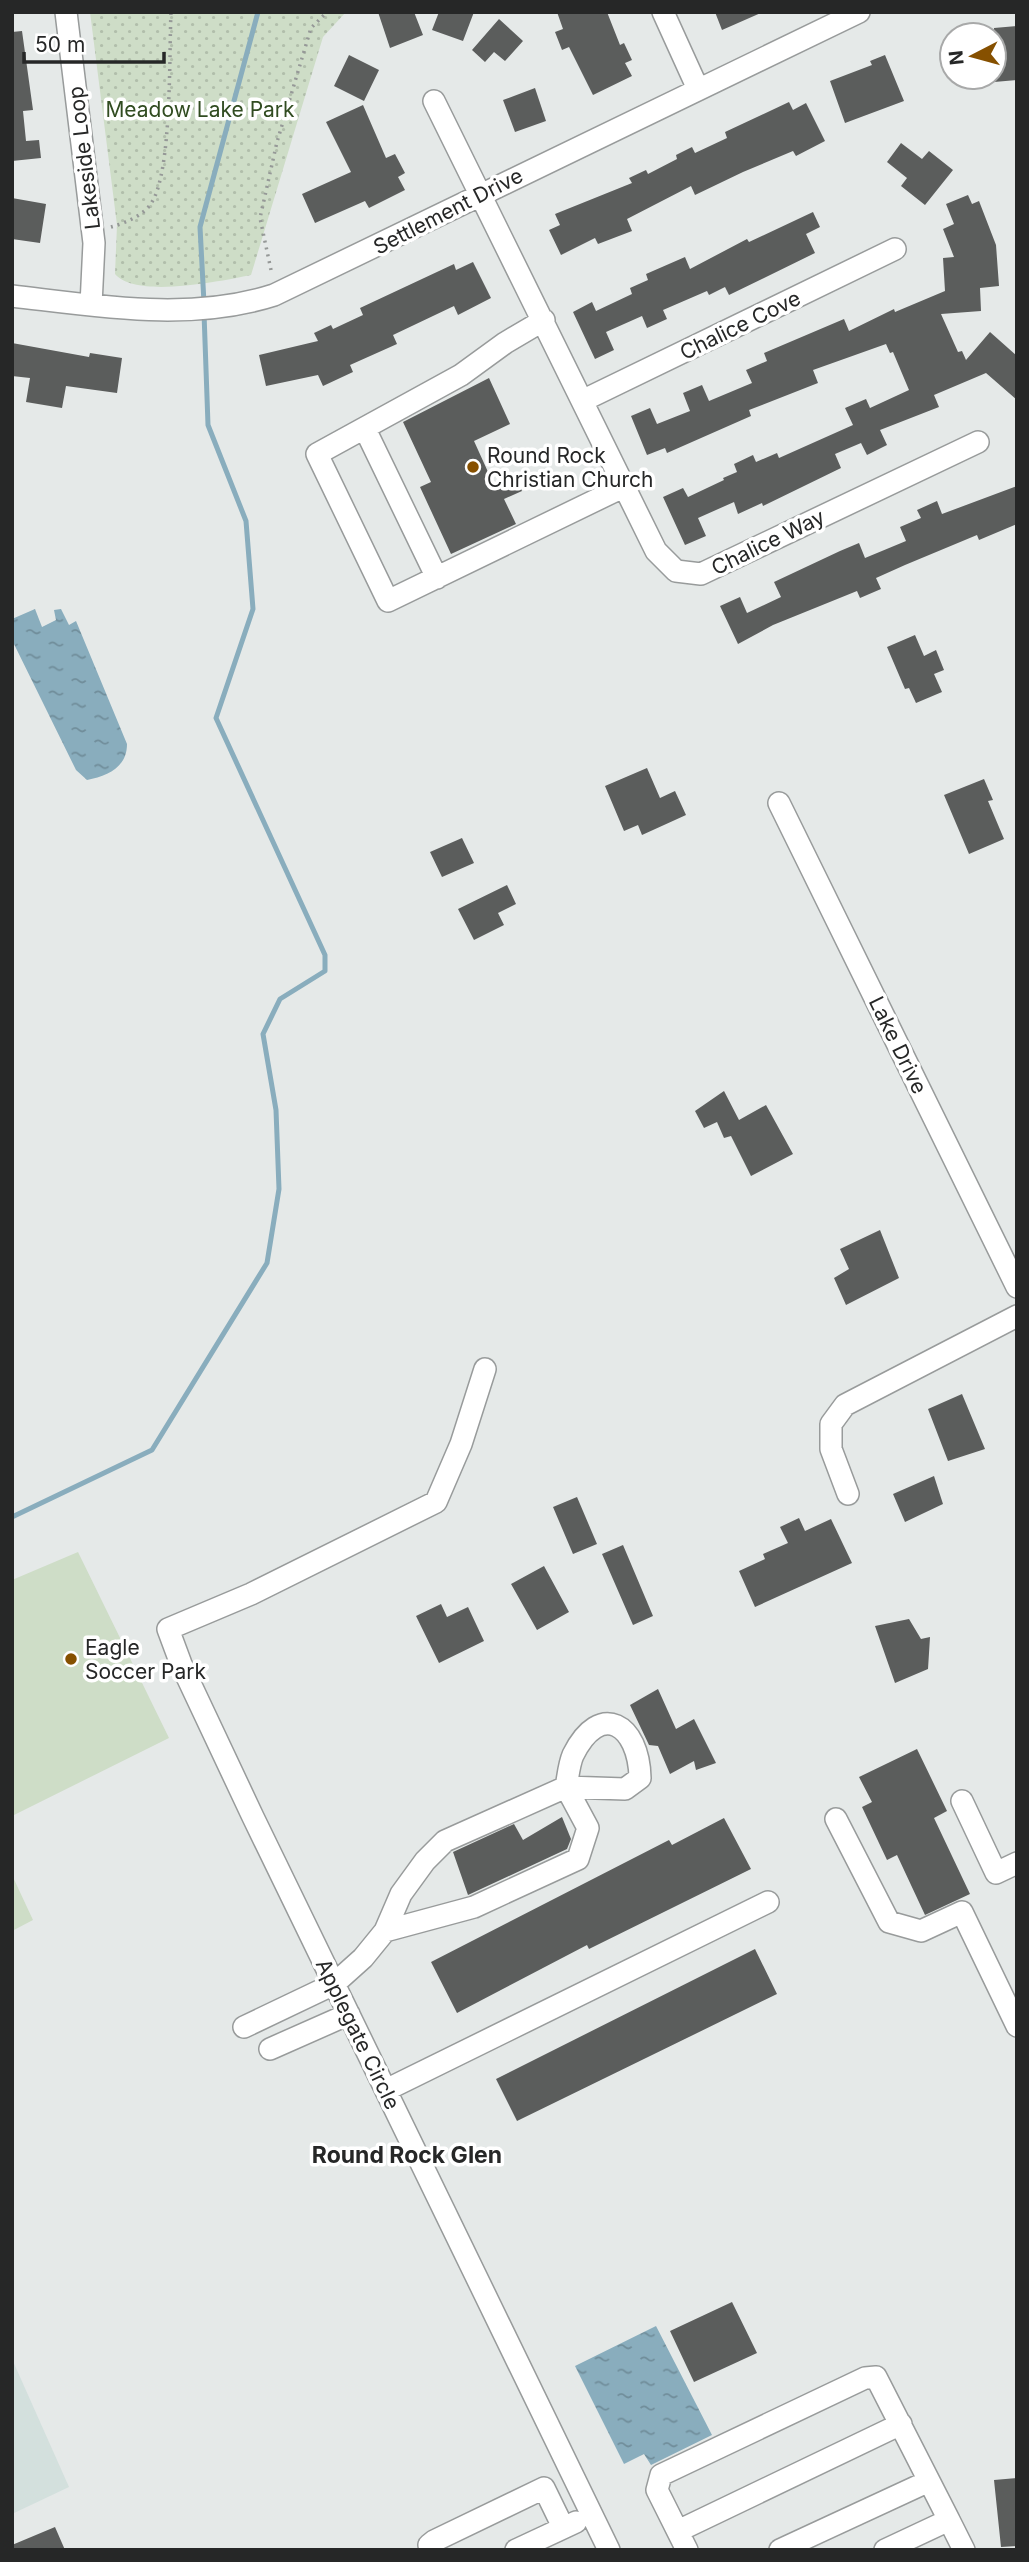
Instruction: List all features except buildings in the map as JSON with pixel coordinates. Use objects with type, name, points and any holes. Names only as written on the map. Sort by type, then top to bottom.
[{"type":"street","name":"Lakeside Loop","points":[[66,12],[94,243],[91,305]]},
{"type":"street","points":[[663,12],[698,89]]},
{"type":"street","name":"Settlement Drive","points":[[12,296],[91,305],[174,310],[254,302],[342,264],[481,193],[859,12]]},
{"type":"street","name":"Chalice Way","points":[[434,101],[584,400],[656,551],[676,571],[701,575],[978,442]]},
{"type":"street","name":"Chalice Cove","points":[[584,400],[895,249]]},
{"type":"street","points":[[544,320],[505,343],[461,376],[317,454],[388,601],[625,486]]},
{"type":"street","points":[[365,429],[437,578]]},
{"type":"street","name":"Lake Drive","points":[[779,803],[1017,1287]]},
{"type":"street","points":[[848,1494],[831,1449],[831,1423],[845,1405],[1017,1316]]},
{"type":"street","name":"Applegate Circle","points":[[485,1369],[461,1444],[436,1502],[251,1594],[168,1629],[181,1664],[334,1984],[609,2550]]},
{"type":"street","points":[[244,2027],[334,1984],[363,1958],[385,1931],[401,1894],[425,1861],[445,1841],[566,1787],[588,1828],[578,1859],[474,1907],[385,1931]]},
{"type":"street","points":[[962,1801],[996,1873],[1017,1863]]},
{"type":"street","points":[[836,1819],[889,1922],[921,1931],[962,1912],[1017,2026]]},
{"type":"street","points":[[386,2090],[768,1902]]},
{"type":"street","points":[[270,2049],[349,2014]]},
{"type":"street","points":[[901,2424],[683,2540],[657,2490],[661,2475],[865,2378],[876,2377],[901,2424],[964,2550]]},
{"type":"street","points":[[780,2550],[929,2481]]},
{"type":"street","points":[[431,2550],[429,2545],[433,2541],[544,2488],[563,2527]]},
{"type":"street","points":[[554,2507],[579,2492]]},
{"type":"street","points":[[516,2550],[592,2516]]},
{"type":"street","points":[[885,2550],[949,2520]]},
{"type":"path","points":[[111,227],[127,223],[152,204],[164,169],[170,12]]},
{"type":"path","points":[[271,270],[260,218],[277,142],[311,28],[327,12]]},
{"type":"shaded area","points":[[12,2359],[69,2487],[12,2514]]},
{"type":"green space","name":"Meadow Lake Park","points":[[90,12],[346,12],[323,37],[251,275],[200,284],[159,287],[141,286],[115,274],[117,225]]},
{"type":"green space","name":"Eagle Soccer Park","points":[[78,1552],[169,1738],[12,1816],[12,1580]]},
{"type":"green space","points":[[12,1875],[33,1920],[12,1931]]},
{"type":"water","points":[[35,609],[42,627],[56,620],[54,610],[61,609],[69,625],[76,621],[127,744],[124,759],[115,769],[102,776],[87,780],[76,770],[12,640],[12,619]]},
{"type":"water","points":[[656,2326],[712,2435],[651,2465],[644,2454],[624,2464],[575,2366]]},
{"type":"waterway","points":[[204,303],[200,227],[258,12]]},
{"type":"waterway","points":[[12,1517],[152,1450],[267,1263],[279,1189],[276,1110],[263,1034],[280,999],[325,971],[325,955],[216,718],[253,609],[246,521],[208,425],[204,313]]},
{"type":"place","name":"Round Rock Christian Church","points":[[473,467]]},
{"type":"place","name":"Eagle Soccer Park","points":[[71,1659]]},
{"type":"district","name":"Round Rock Glen","points":[[407,2155]]}]
